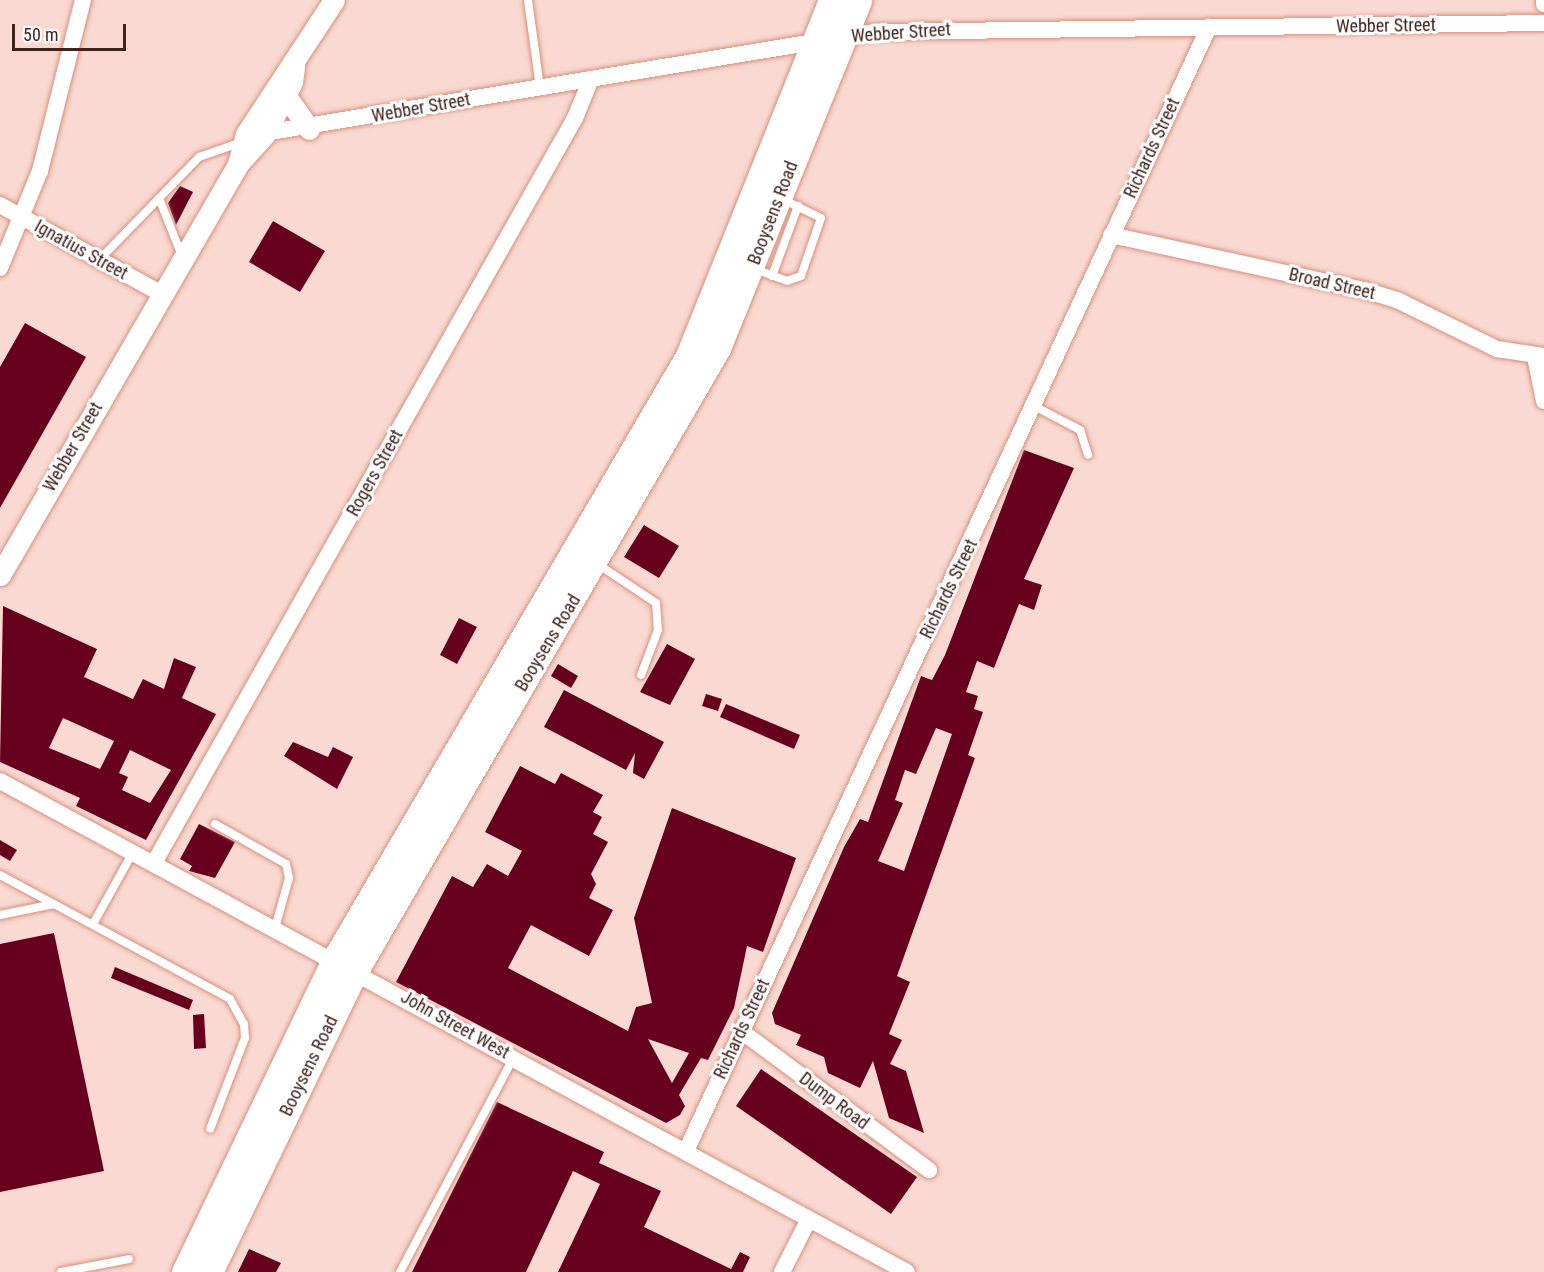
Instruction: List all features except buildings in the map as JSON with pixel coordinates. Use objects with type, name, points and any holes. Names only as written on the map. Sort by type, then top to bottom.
[{"type":"main road","name":"Booysens Road","points":[[185,1272],[345,965],[689,356],[832,0]]},
{"type":"main road","name":"Booysens Road","points":[[209,1272],[345,965],[596,563],[762,272],[843,37],[858,0]]},
{"type":"street","points":[[0,268],[24,218],[83,0]]},
{"type":"street","points":[[251,136],[286,96],[294,67],[334,0]]},
{"type":"street","name":"Webber Street","points":[[0,575],[238,164],[251,136],[309,129],[816,41],[931,29],[1544,23]]},
{"type":"street","name":"Richards Street","points":[[686,1151],[1036,407],[1111,235],[1209,27]]},
{"type":"street","points":[[251,136],[278,82],[294,67]]},
{"type":"street","name":"Rogers Street","points":[[154,863],[575,118],[591,79]]},
{"type":"street","points":[[286,96],[309,129]]},
{"type":"street","name":"Ignatius Street","points":[[0,205],[162,294]]},
{"type":"street","name":"Broad Street","points":[[1111,235],[1364,290],[1397,300],[1497,349],[1539,356]]},
{"type":"street","points":[[1539,356],[1544,400]]},
{"type":"street","name":"John Street West","points":[[0,781],[345,965],[907,1272]]},
{"type":"street","name":"Dump Road","points":[[741,1031],[929,1170]]},
{"type":"street","points":[[782,1272],[809,1220]]},
{"type":"lane","points":[[528,0],[540,88]]},
{"type":"lane","points":[[99,260],[199,158],[251,136]]},
{"type":"lane","points":[[159,198],[183,258]]},
{"type":"lane","points":[[762,272],[787,281],[801,276],[820,225],[818,214],[788,202]]},
{"type":"lane","points":[[1036,407],[1080,430],[1088,455]]},
{"type":"lane","points":[[596,563],[656,603],[658,630],[641,675]]},
{"type":"lane","points":[[215,824],[286,864],[289,878],[275,928]]},
{"type":"lane","points":[[93,924],[133,852]]},
{"type":"lane","points":[[0,874],[209,983],[240,1013],[245,1038],[241,1055],[210,1129]]},
{"type":"lane","points":[[0,915],[54,904]]},
{"type":"lane","points":[[400,1272],[514,1057]]},
{"type":"lane","points":[[61,1272],[129,1259]]}]
